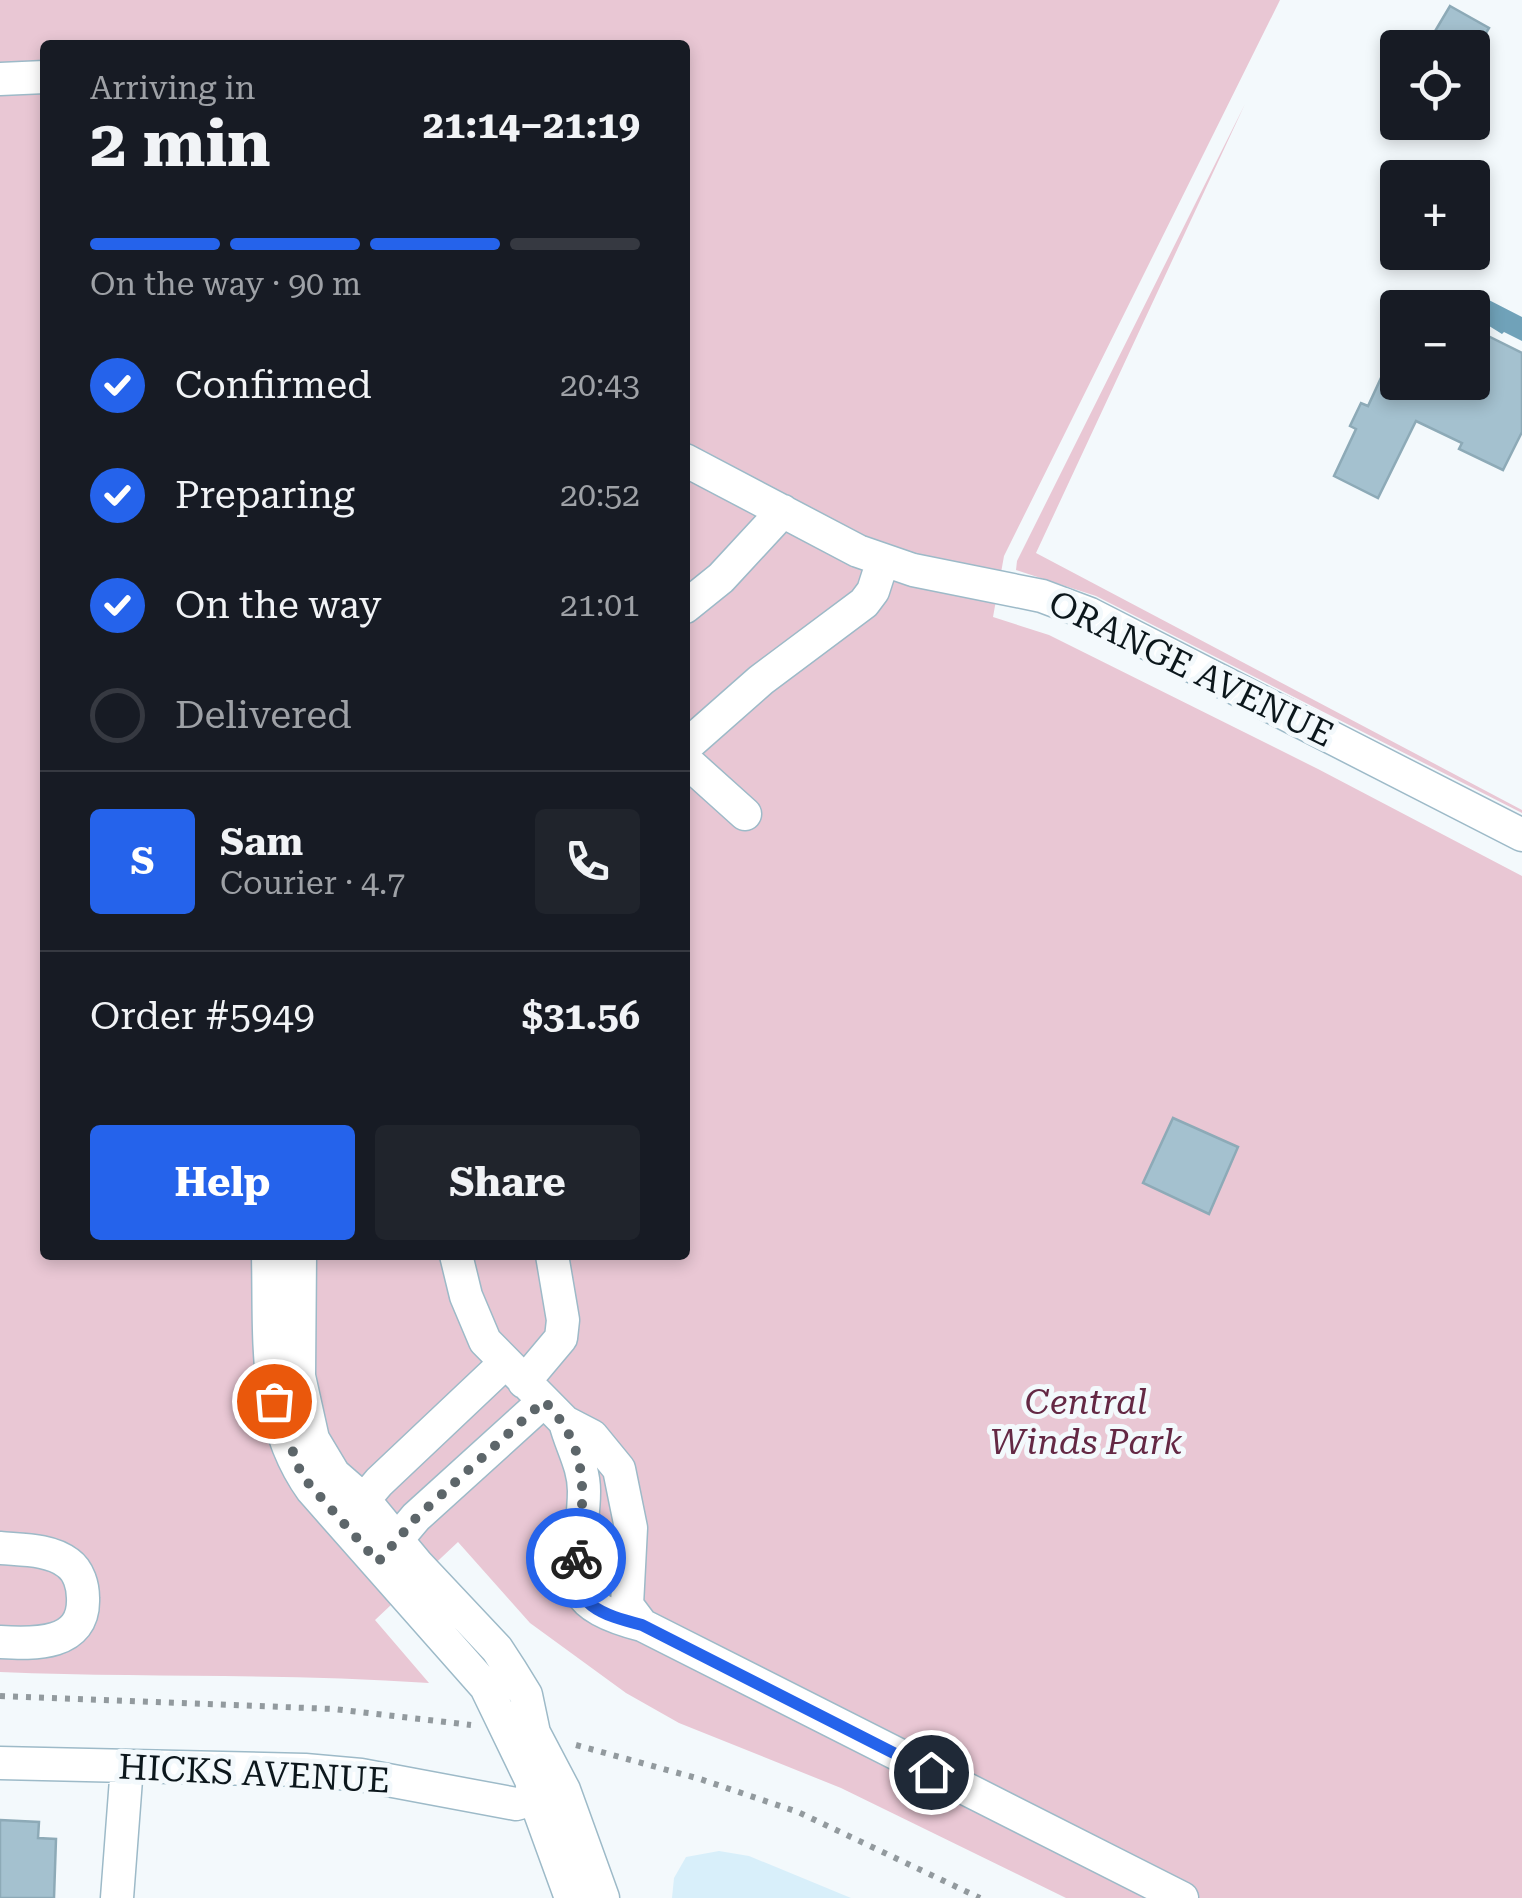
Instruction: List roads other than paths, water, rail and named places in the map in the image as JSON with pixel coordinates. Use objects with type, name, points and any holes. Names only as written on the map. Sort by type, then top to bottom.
[{"type":"street","points":[[0,78],[40,77]]},
{"type":"street","name":"ORANGE AVENUE","points":[[690,463],[858,551],[914,570],[1026,592],[1090,614],[1522,835]]},
{"type":"street","points":[[690,604],[721,578],[783,512]]},
{"type":"street","points":[[690,743],[761,680],[864,603],[873,592],[883,560]]},
{"type":"street","points":[[690,764],[745,814]]},
{"type":"street","points":[[268,1260],[274,1401],[302,1476],[354,1512]]},
{"type":"street","points":[[300,1260],[299,1376],[309,1428],[318,1450],[354,1512],[388,1551],[497,1649],[526,1695],[571,1898]]},
{"type":"street","points":[[457,1260],[480,1332],[534,1392],[582,1465],[584,1491],[575,1586],[584,1599],[615,1618],[642,1625],[1182,1898]]},
{"type":"street","points":[[388,1551],[534,1392],[561,1338],[563,1320],[553,1260]]},
{"type":"street","points":[[354,1512],[380,1482],[534,1392]]},
{"type":"street","points":[[534,1392],[592,1436],[619,1469],[631,1528],[627,1605],[642,1625]]},
{"type":"street","points":[[0,1548],[58,1557],[74,1569],[83,1593],[79,1620],[62,1637],[33,1644],[0,1642]]},
{"type":"street","name":"HICKS AVENUE","points":[[0,1763],[361,1774],[516,1804],[550,1794]]},
{"type":"street","points":[[117,1898],[127,1766]]},
{"type":"street","points":[[550,1794],[602,1898]]},
{"type":"water","points":[[1490,301],[1522,317],[1522,341],[1490,327]]},
{"type":"park label","name":"Central Winds Park","points":[[1086,1422]]}]
